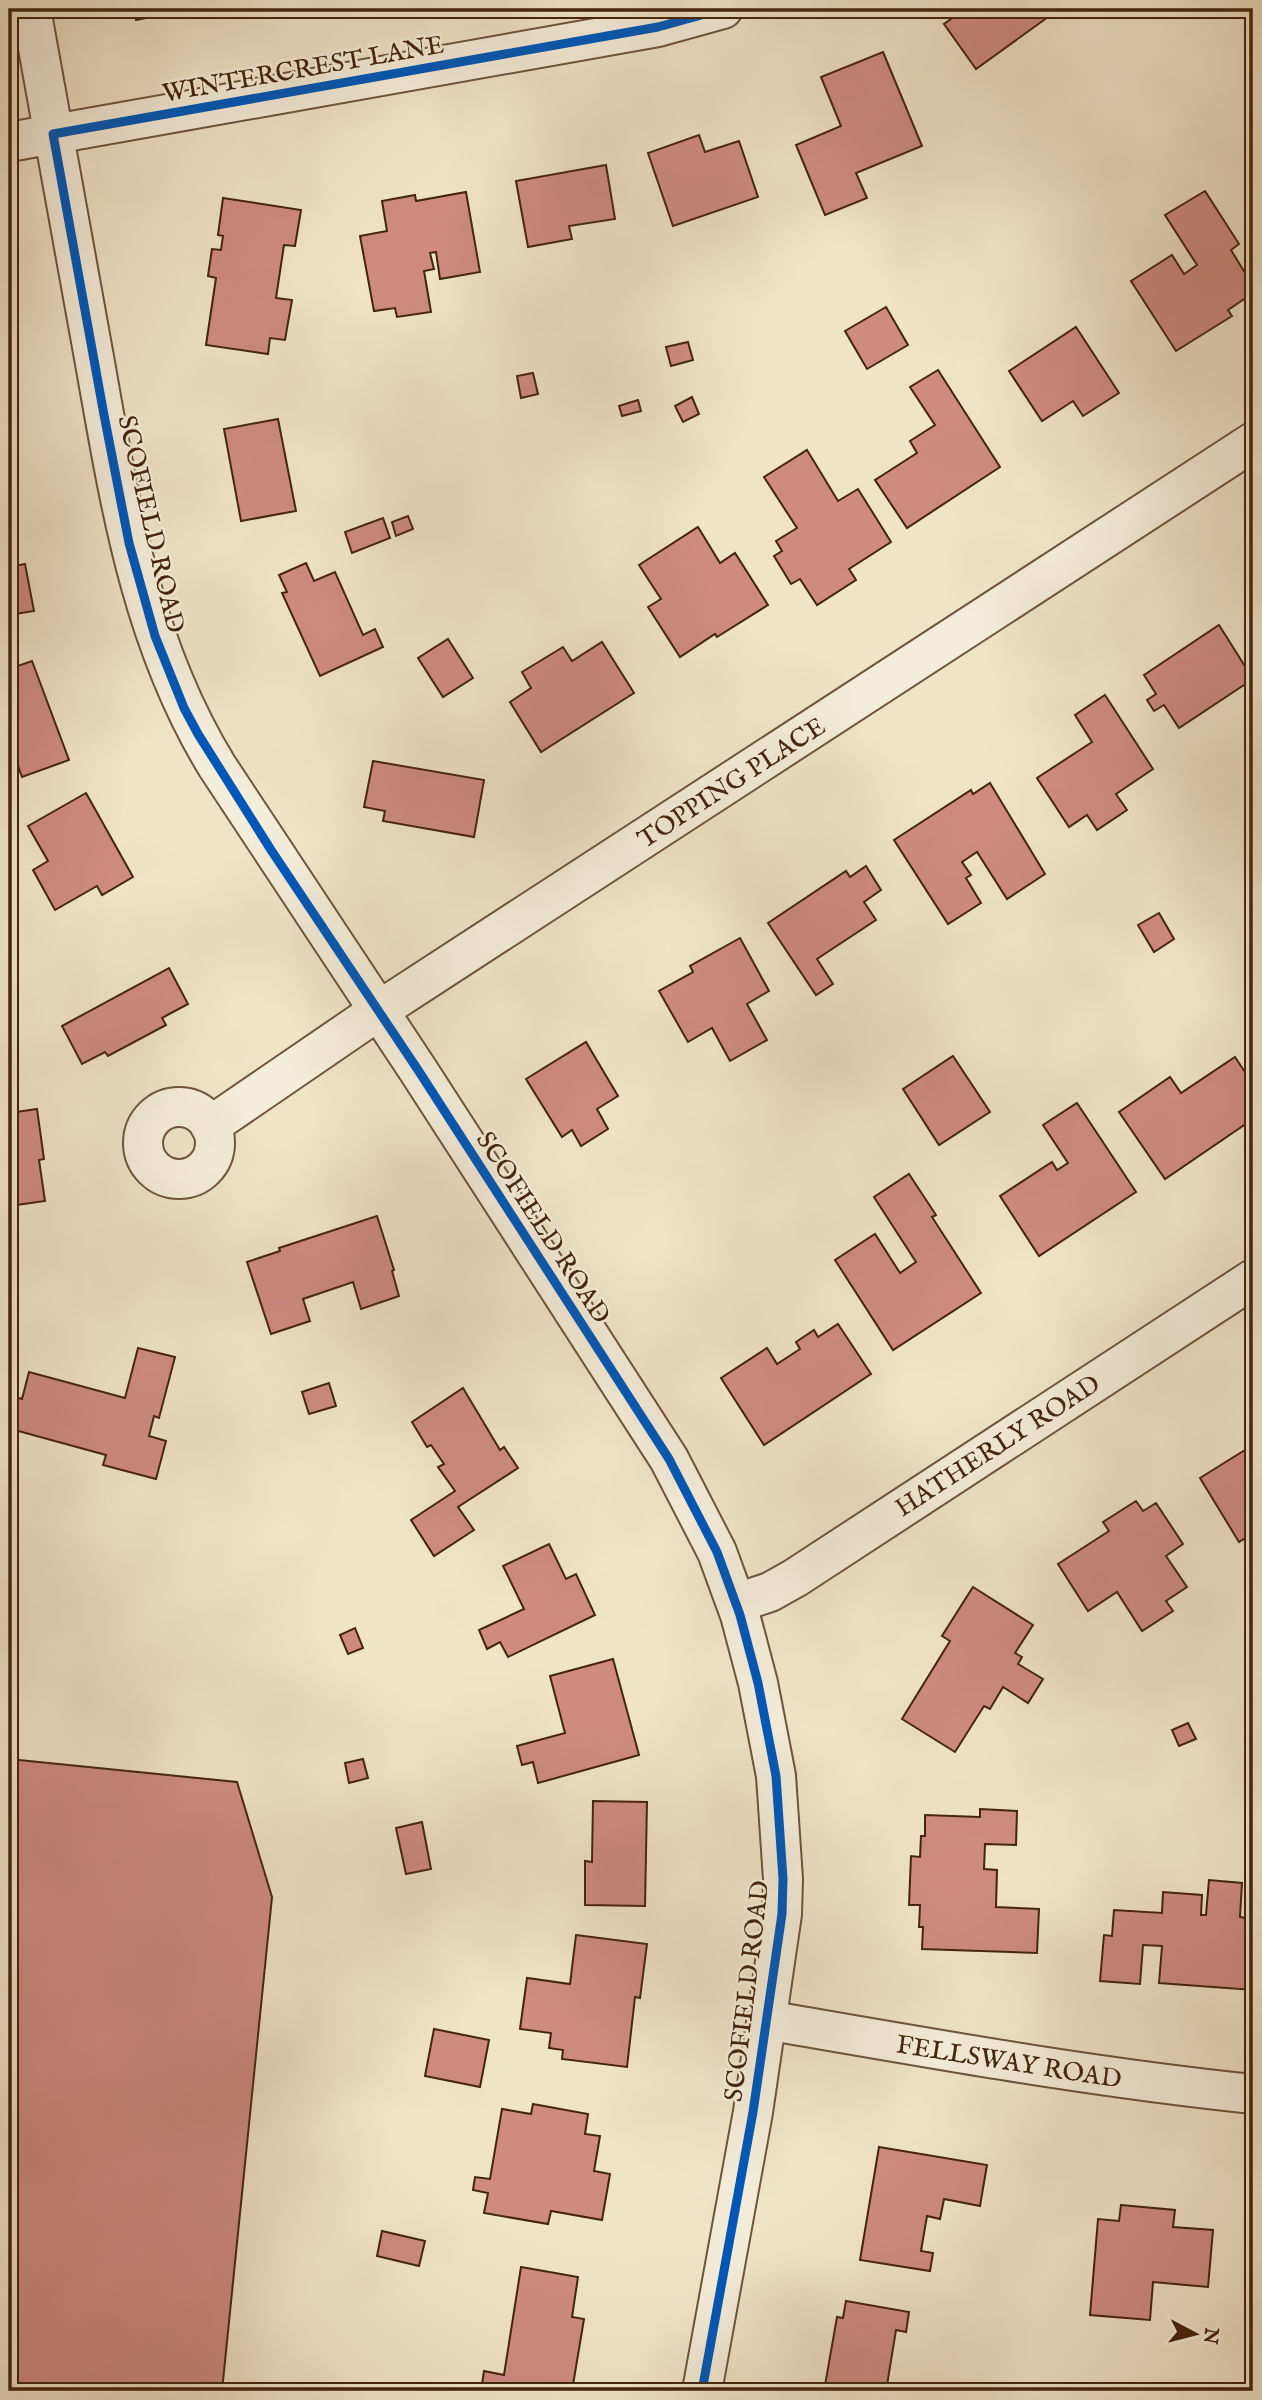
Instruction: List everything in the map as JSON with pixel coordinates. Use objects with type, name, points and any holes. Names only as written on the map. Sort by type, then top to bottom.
[{"type":"street","name":"SCOFIELD ROAD","points":[[31,9],[119,493],[132,554],[155,636],[170,677],[198,734],[309,908],[379,1011],[670,1459],[717,1552],[737,1603],[776,1776],[782,1914],[753,2112],[702,2391]]},
{"type":"street","name":"WINTERCREST LANE","points":[[9,142],[658,27],[723,9]]},
{"type":"street","name":"TOPPING PLACE","points":[[210,1126],[379,1011],[1253,442]]},
{"type":"street","name":"HATHERLY ROAD","points":[[737,1603],[770,1592],[795,1578],[1253,1279]]},
{"type":"street","name":"FELLSWAY ROAD","points":[[766,2020],[1055,2070],[1253,2094]]},
{"type":"building","points":[[134,9],[189,9],[136,20]]},
{"type":"building","points":[[965,9],[1053,9],[1055,12],[976,69],[944,24]]},
{"type":"building","points":[[883,52],[922,146],[856,173],[867,198],[825,215],[796,145],[841,126],[821,77]]},
{"type":"building","points":[[699,135],[705,152],[739,141],[758,197],[673,226],[648,153]]},
{"type":"building","points":[[606,165],[615,219],[569,226],[572,239],[528,247],[516,181]]},
{"type":"building","points":[[1205,191],[1239,244],[1231,250],[1253,286],[1253,293],[1228,310],[1232,316],[1176,351],[1131,281],[1172,255],[1184,274],[1197,265],[1165,215]]},
{"type":"building","points":[[466,192],[480,272],[440,279],[436,252],[430,253],[434,269],[424,271],[431,312],[397,317],[395,308],[374,311],[360,236],[387,231],[382,201],[415,195],[416,201]]},
{"type":"building","points":[[223,198],[301,210],[295,246],[284,245],[276,298],[292,300],[285,340],[270,338],[268,354],[206,345],[216,278],[208,276],[212,249],[221,250],[223,236],[218,235]]},
{"type":"building","points":[[886,307],[908,345],[867,369],[845,331]]},
{"type":"building","points":[[1076,327],[1119,393],[1083,416],[1073,401],[1042,421],[1009,371]]},
{"type":"building","points":[[688,342],[693,360],[671,366],[666,347]]},
{"type":"building","points":[[938,370],[1000,467],[907,528],[875,480],[917,453],[910,441],[935,425],[910,387]]},
{"type":"building","points":[[533,373],[538,394],[521,398],[517,376]]},
{"type":"building","points":[[692,397],[699,414],[683,422],[675,406]]},
{"type":"building","points":[[638,400],[641,411],[622,416],[619,406]]},
{"type":"building","points":[[278,419],[296,511],[241,521],[224,429]]},
{"type":"building","points":[[807,450],[838,501],[858,489],[891,542],[849,569],[856,580],[817,605],[800,579],[791,584],[774,556],[782,551],[776,541],[797,528],[764,477]]},
{"type":"building","points":[[408,516],[413,529],[396,536],[392,522]]},
{"type":"building","points":[[383,518],[390,538],[352,553],[345,532]]},
{"type":"building","points":[[698,527],[720,563],[735,553],[768,605],[680,657],[648,607],[661,599],[639,565]]},
{"type":"building","points":[[306,563],[314,581],[335,572],[363,635],[375,629],[383,647],[320,676],[282,593],[287,592],[279,575]]},
{"type":"building","points":[[25,564],[34,611],[9,615],[9,567]]},
{"type":"building","points":[[1219,625],[1253,679],[1179,728],[1164,705],[1154,711],[1147,700],[1156,694],[1144,675]]},
{"type":"building","points":[[448,639],[473,678],[443,697],[418,658]]},
{"type":"building","points":[[602,642],[634,693],[541,752],[510,702],[531,688],[522,672],[563,647],[572,661]]},
{"type":"building","points":[[32,661],[69,760],[22,777],[9,740],[9,669]]},
{"type":"building","points":[[1105,695],[1153,769],[1116,794],[1127,810],[1097,830],[1087,815],[1069,827],[1037,778],[1092,742],[1075,715]]},
{"type":"building","points":[[373,761],[484,780],[474,837],[383,821],[385,811],[364,807]]},
{"type":"building","points":[[990,783],[1045,874],[1007,899],[977,852],[962,862],[971,875],[966,878],[981,903],[948,924],[894,840],[971,790],[973,794]]},
{"type":"building","points":[[86,793],[133,877],[102,895],[97,886],[55,910],[33,870],[48,861],[28,826]]},
{"type":"building","points":[[866,866],[881,890],[864,902],[876,920],[817,959],[833,984],[816,995],[768,923],[846,871],[850,877]]},
{"type":"building","points":[[1159,913],[1174,939],[1154,952],[1138,925]]},
{"type":"building","points":[[740,938],[769,991],[747,1004],[767,1040],[730,1061],[712,1028],[688,1042],[659,991],[693,972],[690,966]]},
{"type":"building","points":[[169,968],[188,1004],[162,1018],[166,1025],[108,1056],[105,1052],[82,1064],[62,1026]]},
{"type":"building","points":[[586,1042],[618,1096],[597,1109],[608,1129],[581,1146],[572,1130],[562,1137],[526,1079]]},
{"type":"building","points":[[953,1056],[990,1112],[939,1145],[903,1089]]},
{"type":"building","points":[[1235,1057],[1253,1084],[1253,1119],[1165,1179],[1119,1112],[1170,1077],[1181,1093]]},
{"type":"building","points":[[1077,1103],[1136,1192],[1039,1256],[1000,1196],[1052,1162],[1057,1170],[1068,1163],[1043,1125]]},
{"type":"building","points":[[37,1109],[44,1159],[39,1160],[45,1201],[9,1206],[9,1113]]},
{"type":"building","points":[[909,1174],[936,1215],[932,1217],[981,1293],[893,1350],[835,1260],[875,1234],[900,1273],[916,1262],[874,1197]]},
{"type":"building","points":[[377,1216],[399,1296],[361,1309],[353,1282],[303,1299],[310,1321],[271,1334],[247,1262],[280,1251],[279,1248]]},
{"type":"building","points":[[838,1324],[871,1374],[764,1445],[721,1378],[767,1348],[777,1364],[800,1349],[796,1342],[814,1330],[818,1337]]},
{"type":"building","points":[[138,1348],[175,1357],[159,1418],[154,1416],[149,1436],[166,1441],[156,1479],[103,1465],[106,1455],[11,1429],[13,1422],[9,1421],[9,1395],[22,1399],[29,1372],[125,1398]]},
{"type":"building","points":[[329,1383],[336,1406],[309,1414],[302,1392]]},
{"type":"building","points":[[463,1388],[500,1450],[504,1447],[518,1468],[458,1507],[474,1530],[434,1556],[411,1520],[455,1491],[438,1467],[444,1464],[431,1445],[427,1447],[412,1422]]},
{"type":"building","points":[[1253,1445],[1253,1533],[1239,1542],[1200,1478]]},
{"type":"building","points":[[1136,1501],[1143,1511],[1156,1503],[1183,1544],[1166,1556],[1187,1587],[1166,1601],[1173,1611],[1142,1631],[1117,1592],[1088,1611],[1058,1564],[1109,1531],[1103,1522]]},
{"type":"building","points":[[549,1544],[566,1579],[576,1574],[595,1615],[508,1657],[500,1642],[487,1649],[479,1630],[524,1609],[503,1566]]},
{"type":"building","points":[[973,1587],[1033,1625],[1015,1653],[1022,1657],[1018,1664],[1043,1679],[1028,1703],[1003,1687],[990,1709],[984,1706],[955,1752],[902,1719],[950,1641],[942,1636]]},
{"type":"building","points":[[355,1628],[363,1648],[348,1654],[340,1635]]},
{"type":"building","points":[[613,1659],[639,1755],[538,1783],[533,1762],[522,1765],[517,1746],[565,1733],[550,1676]]},
{"type":"building","points":[[1188,1723],[1196,1739],[1179,1746],[1172,1730]]},
{"type":"building","points":[[9,1759],[237,1782],[272,1897],[222,2391],[9,2391]]},
{"type":"building","points":[[363,1759],[368,1778],[349,1783],[345,1763]]},
{"type":"building","points":[[593,1801],[647,1802],[645,1906],[585,1905],[585,1861],[592,1862]]},
{"type":"building","points":[[980,1809],[1017,1811],[1016,1845],[985,1844],[984,1869],[997,1870],[996,1907],[1039,1909],[1037,1953],[922,1949],[920,1905],[909,1905],[911,1856],[920,1857],[921,1836],[925,1836],[925,1815],[980,1817]]},
{"type":"building","points":[[422,1822],[431,1869],[406,1874],[396,1828]]},
{"type":"building","points":[[1249,1879],[1253,1880],[1253,1990],[1159,1983],[1162,1946],[1143,1945],[1140,1984],[1100,1981],[1104,1935],[1112,1936],[1114,1910],[1162,1913],[1163,1892],[1202,1895],[1201,1915],[1206,1915],[1209,1880],[1242,1883],[1240,1917],[1246,1918]]},
{"type":"building","points":[[576,1935],[647,1944],[640,1998],[635,1997],[627,2067],[562,2059],[563,2050],[549,2048],[551,2033],[520,2029],[527,1978],[570,1984]]},
{"type":"building","points":[[434,2029],[489,2040],[480,2087],[425,2076]]},
{"type":"building","points":[[533,2104],[588,2114],[585,2134],[600,2136],[594,2171],[610,2174],[602,2220],[551,2211],[548,2224],[484,2213],[488,2193],[473,2190],[475,2177],[490,2179],[502,2109],[531,2114]]},
{"type":"building","points":[[879,2147],[987,2165],[980,2206],[944,2199],[940,2219],[927,2216],[921,2251],[933,2253],[930,2271],[860,2260]]},
{"type":"building","points":[[1121,2205],[1175,2210],[1173,2227],[1213,2230],[1208,2287],[1153,2282],[1150,2320],[1090,2315],[1098,2219],[1119,2221]]},
{"type":"building","points":[[382,2231],[425,2241],[419,2266],[377,2256]]},
{"type":"building","points":[[521,2267],[578,2277],[572,2317],[584,2319],[572,2391],[527,2385],[526,2391],[481,2391],[484,2371],[504,2375]]},
{"type":"building","points":[[846,2301],[909,2312],[906,2332],[896,2330],[887,2385],[905,2387],[905,2391],[824,2391],[837,2317],[843,2318]]},
{"type":"cycle path","points":[[702,2391],[753,2112],[782,1914],[783,1879],[776,1776],[758,1683],[740,1615],[717,1552],[669,1459],[418,1070],[271,850],[184,708],[155,636],[129,543],[53,134],[658,27],[723,9]]}]
